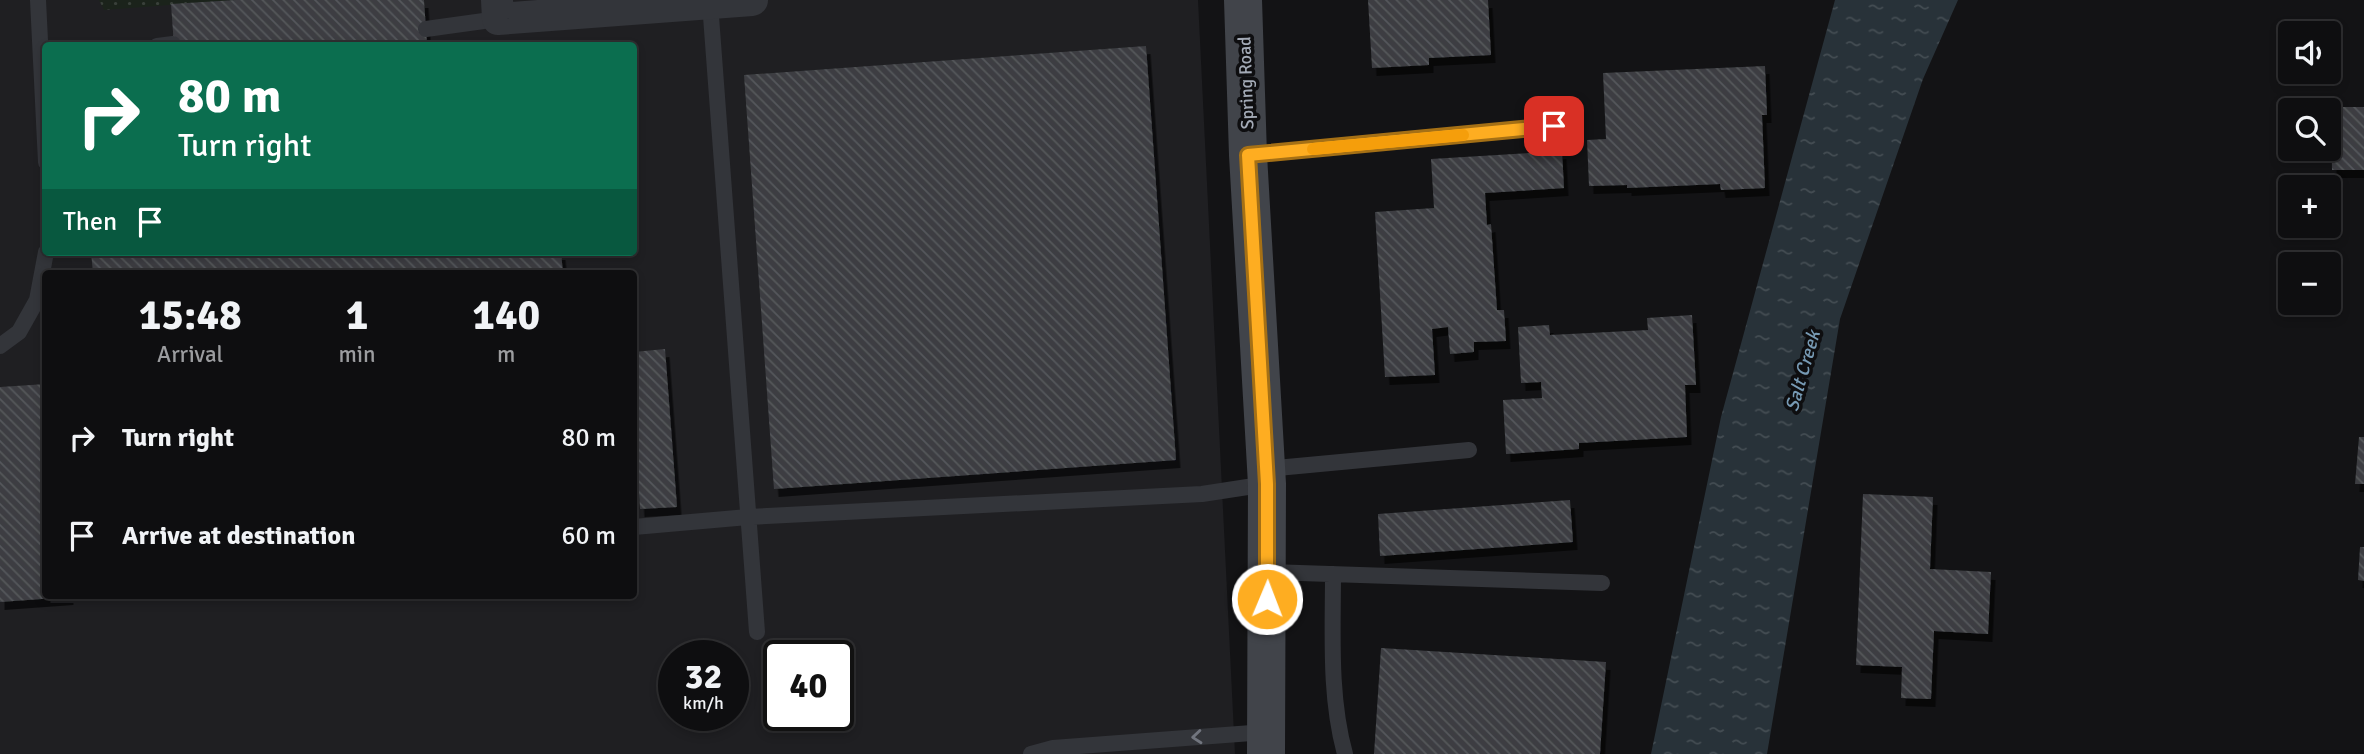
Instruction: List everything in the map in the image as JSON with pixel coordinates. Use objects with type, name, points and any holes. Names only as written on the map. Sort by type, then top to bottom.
[{"type":"street","points":[[498,9],[752,0]]},
{"type":"street","name":"Spring Road","points":[[1243,0],[1248,155],[1267,476],[1266,743]]},
{"type":"lane","points":[[38,0],[42,46]]},
{"type":"lane","points":[[710,3],[757,632]]},
{"type":"lane","points":[[426,29],[498,9]]},
{"type":"lane","points":[[1248,155],[1554,126]]},
{"type":"lane","points":[[0,346],[19,332],[37,300],[42,273]]},
{"type":"lane","points":[[637,527],[748,517],[1202,494],[1267,476],[1469,450]]},
{"type":"lane","points":[[1268,572],[1602,583]]},
{"type":"lane","points":[[1333,574],[1333,672],[1339,733],[1345,754]]},
{"type":"lane","points":[[1031,754],[1053,748],[1266,743]]},
{"type":"shaded area","points":[[0,0],[1198,0],[1235,754],[0,754]]},
{"type":"shaded area","points":[[99,0],[236,0],[104,10]]},
{"type":"water","name":"Salt Creek","points":[[1835,0],[1958,0],[1923,79],[1840,319],[1767,754],[1651,754],[1721,417]]},
{"type":"building","points":[[236,0],[424,0],[427,42],[174,42],[171,4]]},
{"type":"building","points":[[1368,0],[1488,0],[1491,55],[1429,58],[1429,65],[1372,68]]},
{"type":"building","points":[[1146,46],[1176,460],[774,489],[744,75]]},
{"type":"building","points":[[1765,66],[1767,115],[1762,115],[1765,188],[1721,190],[1720,184],[1627,188],[1627,185],[1589,186],[1587,140],[1606,139],[1603,73]]},
{"type":"building","points":[[2341,107],[2364,107],[2364,170],[2332,170],[2332,161],[2341,161]]},
{"type":"building","points":[[1562,151],[1564,188],[1485,193],[1487,225],[1491,224],[1497,310],[1504,310],[1506,341],[1474,342],[1474,352],[1450,354],[1448,327],[1432,329],[1435,375],[1385,377],[1375,212],[1434,208],[1431,159]]},
{"type":"building","points":[[91,256],[561,256],[563,270],[93,270]]},
{"type":"building","points":[[1692,315],[1696,385],[1685,385],[1687,437],[1579,443],[1579,449],[1506,454],[1503,400],[1542,398],[1541,382],[1521,383],[1518,327],[1549,325],[1550,335],[1648,330],[1647,318]]},
{"type":"building","points":[[665,349],[677,507],[640,509],[637,494],[637,352]]},
{"type":"building","points":[[42,384],[42,599],[0,602],[0,387]]},
{"type":"building","points":[[2359,437],[2364,437],[2364,484],[2355,484]]},
{"type":"building","points":[[1863,494],[1933,497],[1930,569],[1991,572],[1988,634],[1934,631],[1931,699],[1901,698],[1902,667],[1856,665]]},
{"type":"building","points":[[1570,500],[1573,542],[1380,556],[1378,514]]},
{"type":"building","points":[[2360,547],[2364,547],[2364,581],[2358,580]]},
{"type":"building","points":[[1381,648],[1606,662],[1600,754],[1374,754]]},
{"type":"slow traffic","points":[[1313,149],[1463,135]]},
{"type":"route","points":[[1267,599],[1267,484],[1248,155],[1554,126]]}]
